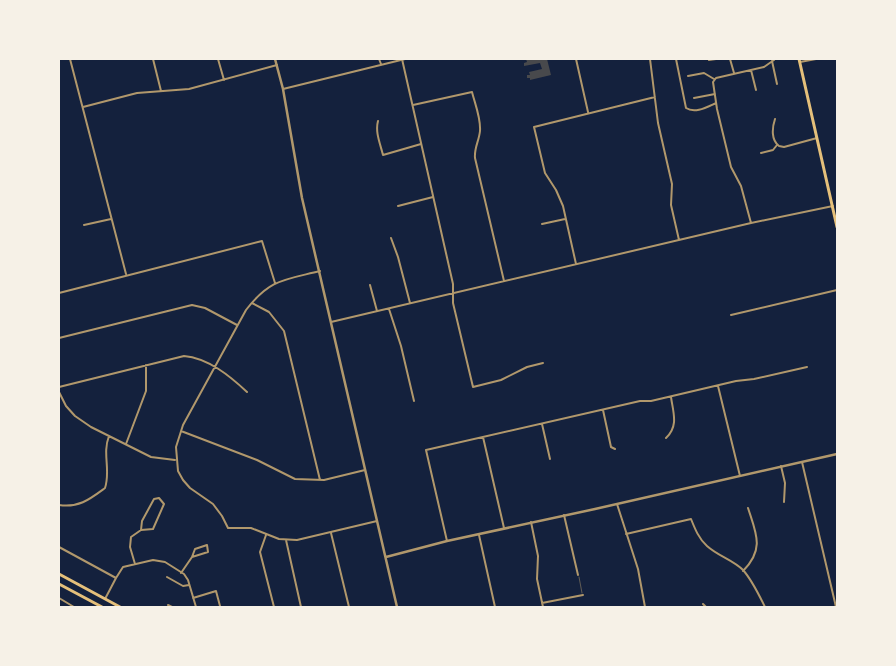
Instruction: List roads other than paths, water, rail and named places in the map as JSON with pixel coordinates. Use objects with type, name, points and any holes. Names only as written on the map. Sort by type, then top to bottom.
[{"type":"main road","points":[[799,60],[837,227]]},
{"type":"main road","points":[[59,574],[120,607]]},
{"type":"main road","points":[[59,584],[102,607]]},
{"type":"street","points":[[70,59],[126,275]]},
{"type":"street","points":[[153,59],[161,91]]},
{"type":"street","points":[[218,59],[224,80]]},
{"type":"street","points":[[275,59],[283,89],[302,198],[397,607]]},
{"type":"street","points":[[379,59],[381,64]]},
{"type":"street","points":[[283,89],[403,59],[453,284],[453,303],[473,386],[502,380],[527,367],[543,363]]},
{"type":"street","points":[[576,59],[589,114]]},
{"type":"street","points":[[650,59],[658,123],[672,184],[671,205],[679,240]]},
{"type":"street","points":[[676,59],[686,108],[695,111],[716,104]]},
{"type":"street","points":[[709,60],[716,59]]},
{"type":"street","points":[[730,59],[734,73]]},
{"type":"street","points":[[799,60],[816,59]]},
{"type":"street","points":[[688,76],[704,73],[714,79],[764,67],[773,61],[777,84]]},
{"type":"street","points":[[83,107],[137,93],[189,89],[277,65]]},
{"type":"street","points":[[751,70],[756,90]]},
{"type":"street","points":[[714,79],[717,110],[731,167],[741,186],[751,223]]},
{"type":"street","points":[[413,105],[472,92],[480,128],[479,138],[475,147],[475,158],[504,281]]},
{"type":"street","points":[[694,98],[715,94]]},
{"type":"street","points":[[576,264],[560,198],[545,173],[534,127],[655,98]]},
{"type":"street","points":[[774,119],[772,127],[777,145]]},
{"type":"street","points":[[378,121],[376,127],[377,135],[383,155],[421,144]]},
{"type":"street","points":[[777,145],[784,147],[817,138]]},
{"type":"street","points":[[761,154],[774,149],[777,145]]},
{"type":"street","points":[[398,206],[433,197]]},
{"type":"street","points":[[332,322],[751,223],[837,205]]},
{"type":"street","points":[[84,225],[112,218]]},
{"type":"street","points":[[542,224],[565,219]]},
{"type":"street","points":[[391,238],[410,304]]},
{"type":"street","points":[[59,293],[262,241],[275,283]]},
{"type":"street","points":[[320,271],[275,283],[262,292],[252,303],[237,325],[183,425],[176,448],[178,471],[190,488],[213,504],[228,528],[244,527],[286,540],[300,540],[377,521]]},
{"type":"street","points":[[370,285],[376,312]]},
{"type":"street","points":[[731,315],[837,290]]},
{"type":"street","points":[[252,303],[269,312],[284,331],[320,480]]},
{"type":"street","points":[[59,338],[192,305],[205,308],[237,325]]},
{"type":"street","points":[[389,309],[401,346],[414,400]]},
{"type":"street","points":[[59,387],[184,356],[194,356],[231,378],[247,392]]},
{"type":"street","points":[[126,444],[146,391],[146,365]]},
{"type":"street","points":[[447,541],[426,450],[640,401],[671,397],[807,367]]},
{"type":"street","points":[[718,386],[740,476]]},
{"type":"street","points":[[59,392],[66,406],[75,416],[91,427],[151,456],[176,460]]},
{"type":"street","points":[[666,438],[673,430],[675,424],[671,397]]},
{"type":"street","points":[[602,410],[611,447],[615,450]]},
{"type":"street","points":[[542,424],[550,460]]},
{"type":"street","points":[[181,431],[257,460],[295,479],[320,480],[365,470]]},
{"type":"street","points":[[59,505],[70,506],[85,502],[105,488],[108,473],[105,457],[109,435]]},
{"type":"street","points":[[483,437],[505,529]]},
{"type":"street","points":[[386,558],[447,541],[837,454]]},
{"type":"street","points":[[802,462],[836,607]]},
{"type":"street","points":[[781,466],[786,483],[784,502]]},
{"type":"street","points":[[135,564],[130,547],[131,536],[141,530],[153,529],[164,504],[159,498],[154,499],[142,521],[141,530]]},
{"type":"street","points":[[617,504],[638,569],[645,607]]},
{"type":"street","points":[[743,570],[751,561],[757,543],[755,528],[748,508]]},
{"type":"street","points":[[564,515],[578,575]]},
{"type":"street","points":[[626,534],[691,520],[699,537],[706,546],[726,557],[743,570],[765,607]]},
{"type":"street","points":[[531,522],[538,556],[536,575],[543,607]]},
{"type":"street","points":[[331,532],[349,607]]},
{"type":"street","points":[[266,534],[260,552],[272,607]]},
{"type":"street","points":[[479,535],[495,607]]},
{"type":"street","points":[[286,540],[301,607]]},
{"type":"street","points":[[181,572],[192,557],[195,549],[207,545],[208,552],[192,557]]},
{"type":"street","points":[[59,547],[116,578]]},
{"type":"street","points":[[105,599],[123,567],[153,560],[162,560],[184,574],[196,607]]},
{"type":"street","points":[[168,577],[183,586],[189,585]]},
{"type":"street","points":[[193,598],[216,591],[220,606]]},
{"type":"street","points":[[542,603],[583,595]]},
{"type":"street","points":[[59,598],[74,607]]},
{"type":"street","points":[[168,605],[172,607]]},
{"type":"lane","points":[[578,575],[583,595]]}]
